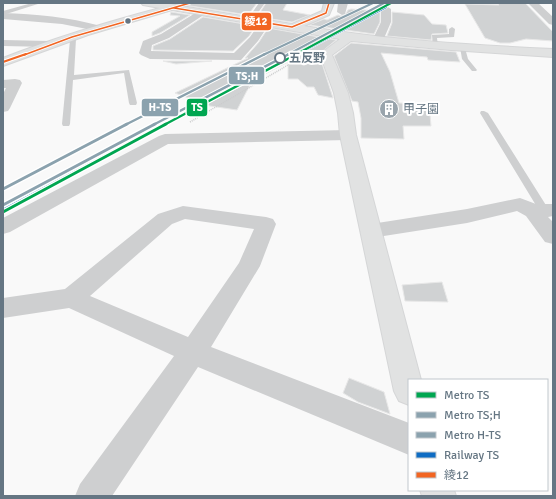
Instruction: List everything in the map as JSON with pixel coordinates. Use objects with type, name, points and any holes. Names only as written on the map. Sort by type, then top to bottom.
[{"type":"street","points":[[146,3],[349,37],[435,46],[553,53]]},
{"type":"street","points":[[3,62],[97,28],[190,3]]},
{"type":"street","points":[[292,27],[326,13],[329,3]]},
{"type":"street","points":[[533,3],[553,22]]},
{"type":"street","points":[[292,27],[306,20],[309,10]]},
{"type":"street","points":[[378,40],[386,22],[386,10]]},
{"type":"street","points":[[202,12],[164,36],[146,43],[145,53],[162,56],[237,57],[254,39],[266,23]]},
{"type":"street","points":[[3,16],[32,17],[74,22],[97,28]]},
{"type":"street","points":[[349,37],[326,54],[343,96],[348,135],[408,387]]},
{"type":"street","points":[[3,43],[50,44]]},
{"type":"street","points":[[3,84],[14,83],[3,108]]},
{"type":"street","points":[[3,227],[165,139],[348,135]]},
{"type":"street","points":[[371,231],[467,216],[520,204],[544,210],[553,238]]},
{"type":"street","points":[[3,308],[71,298],[164,219],[172,215],[183,212],[266,224],[249,266],[193,352],[92,496]]},
{"type":"street","points":[[71,298],[193,352],[408,439]]},
{"type":"lane","points":[[3,13],[38,3]]},
{"type":"lane","points":[[250,20],[262,3]]},
{"type":"lane","points":[[435,46],[434,36],[452,36],[452,29]]},
{"type":"lane","points":[[66,124],[73,39],[69,38]]},
{"type":"lane","points":[[462,48],[465,58],[474,70]]},
{"type":"lane","points":[[69,78],[127,71],[132,103]]},
{"type":"lane","points":[[484,113],[544,210]]},
{"type":"path","points":[[165,139],[206,111],[314,50]]},
{"type":"building","points":[[172,3],[257,3],[248,15]]},
{"type":"building","points":[[266,3],[287,3],[283,10],[310,15],[292,22],[257,17]]},
{"type":"building","points":[[497,3],[525,3],[553,32],[553,41],[526,39],[510,43],[500,43],[485,38],[465,4],[499,5]]},
{"type":"building","points":[[348,10],[380,11],[380,22],[374,34],[309,25],[338,15],[345,15]]},
{"type":"building","points":[[171,12],[190,15],[160,33],[152,36],[152,32],[180,16],[170,15]]},
{"type":"building","points":[[392,12],[424,15],[432,24],[446,25],[448,33],[432,34],[431,40],[387,36],[392,23]]},
{"type":"building","points":[[203,17],[256,26],[249,36],[233,51],[153,50],[153,46],[170,39]]},
{"type":"building","points":[[268,28],[336,40],[319,54],[333,98],[318,95],[314,87],[307,87],[298,79],[288,79],[288,62],[252,81],[237,110],[210,106],[175,93],[248,58],[245,58],[259,42]]},
{"type":"building","points":[[351,43],[456,52],[460,62],[428,60],[427,57],[381,53],[390,72],[399,103],[429,104],[431,126],[403,126],[404,139],[361,138],[361,118],[358,102],[352,101],[334,56]]},
{"type":"building","points":[[163,61],[212,61],[176,64]]},
{"type":"building","points":[[442,282],[448,302],[405,301],[402,285]]},
{"type":"building","points":[[349,378],[384,392],[390,414],[358,402],[343,393]]},
{"type":"metro line","name":"H-TS","points":[[3,189],[253,59],[373,3]]},
{"type":"metro line","name":"TS;H","points":[[3,205],[384,3]]},
{"type":"metro line","name":"TS","points":[[3,212],[391,3]]},
{"type":"rail line","name":"TS","points":[[5,209],[386,7]]},
{"type":"transit line","name":"綾12","points":[[3,62],[72,37],[190,3]]},
{"type":"transit line","name":"綾12","points":[[174,8],[292,27],[326,13],[329,3]]},
{"type":"place","name":"五反野","points":[[280,58]]},
{"type":"place","name":"甲子園","points":[[389,109]]}]
